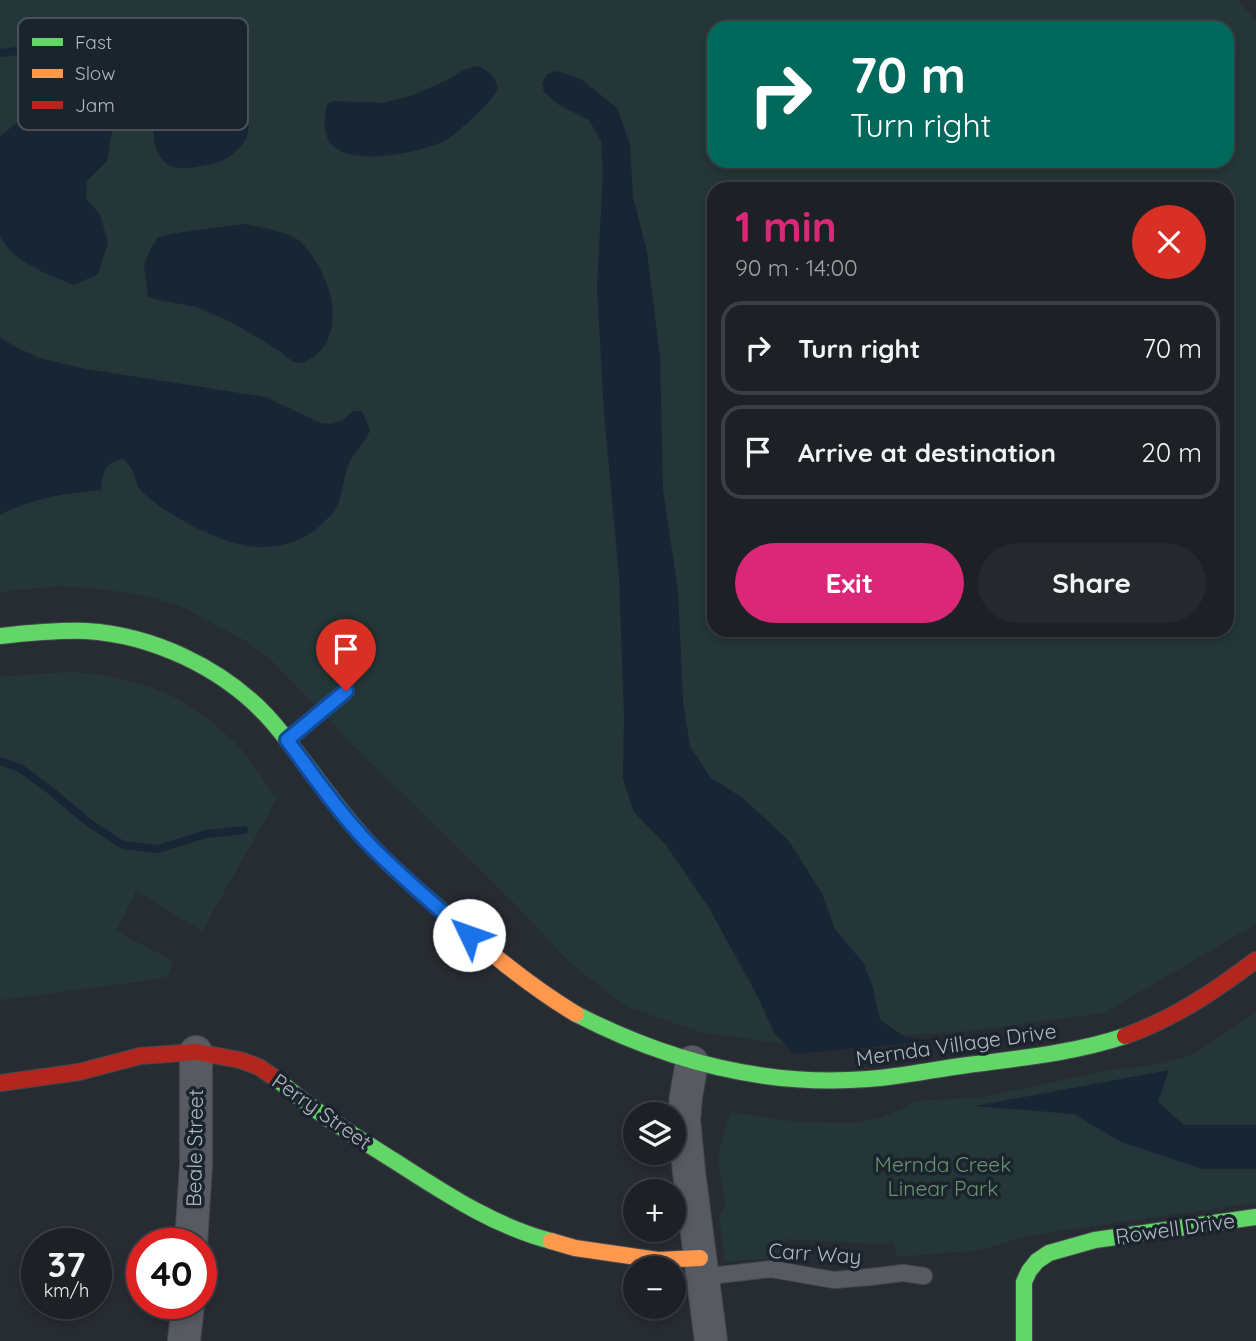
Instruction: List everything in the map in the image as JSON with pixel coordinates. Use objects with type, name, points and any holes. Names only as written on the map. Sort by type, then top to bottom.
[{"type":"street","name":"Mernda Village Drive","points":[[0,636],[45,631],[92,631],[135,638],[178,654],[219,676],[257,706],[368,842],[502,964],[577,1015],[662,1054],[703,1065],[748,1074],[841,1080],[890,1077],[1070,1050],[1119,1038],[1158,1023],[1199,1001],[1256,960]]},
{"type":"street","name":"Perry Street","points":[[0,1083],[79,1072],[140,1056],[196,1052],[240,1060],[259,1068],[335,1123],[455,1199],[497,1222],[531,1236],[575,1248],[625,1255],[657,1252],[700,1260]]},
{"type":"street","name":"Beale Street","points":[[192,1228],[196,1165],[196,1052]]},
{"type":"street","points":[[703,1065],[686,1096],[684,1120],[711,1341]]},
{"type":"street","name":"Rowell Drive","points":[[1023,1334],[1013,1298],[1012,1273],[1026,1252],[1038,1244],[1056,1240],[1095,1240],[1256,1217]]},
{"type":"street","points":[[184,1341],[186,1319]]},
{"type":"lane","points":[[287,740],[346,691]]},
{"type":"lane","name":"Carr Way","points":[[700,1260],[834,1280],[903,1273],[924,1276]]},
{"type":"green space","points":[[0,0],[1238,0],[1256,21],[1256,924],[1104,1013],[969,1031],[784,1044],[700,1032],[627,1007],[570,963],[518,907],[355,747],[269,658],[244,640],[178,605],[141,595],[58,586],[0,592]]},
{"type":"green space","points":[[73,672],[143,684],[183,702],[202,714],[238,746],[277,799],[202,931],[136,891],[116,931],[174,961],[168,976],[0,1000],[0,677]]},
{"type":"green space","name":"Mernda Creek Linear Park","points":[[1256,1011],[1256,1203],[1032,1235],[981,1250],[897,1257],[893,1242],[880,1244],[786,1239],[782,1259],[725,1262],[719,1216],[725,1205],[718,1155],[730,1112],[790,1121],[851,1123],[879,1118],[916,1101],[981,1097],[1186,1057]]},
{"type":"water","points":[[478,66],[494,78],[497,89],[491,100],[448,139],[423,149],[373,156],[357,156],[343,152],[329,142],[325,131],[327,104],[334,101],[382,103],[414,95],[466,69]]},
{"type":"water","points":[[557,71],[581,79],[617,108],[630,144],[633,197],[647,252],[660,357],[663,490],[678,591],[683,701],[690,746],[710,777],[744,799],[789,841],[822,894],[835,929],[864,964],[880,1020],[907,1038],[940,1040],[794,1054],[774,1033],[758,997],[709,908],[666,845],[634,812],[623,779],[624,715],[619,576],[604,413],[597,288],[603,172],[601,141],[589,120],[559,105],[544,92],[542,84],[547,74]]},
{"type":"water","points":[[18,122],[18,130],[111,130],[107,161],[87,181],[86,199],[100,214],[108,243],[98,274],[74,285],[42,272],[14,254],[6,245],[0,236],[0,136]]},
{"type":"water","points":[[154,130],[248,130],[246,139],[231,156],[190,168],[171,166],[163,160],[156,148]]},
{"type":"water","points":[[245,224],[278,231],[298,240],[315,260],[326,282],[332,306],[331,330],[323,348],[304,363],[293,362],[280,351],[233,323],[197,307],[148,297],[144,265],[158,237]]},
{"type":"water","points":[[0,337],[39,358],[86,369],[265,397],[321,423],[332,424],[354,411],[362,411],[370,430],[350,461],[340,500],[334,512],[309,534],[286,544],[269,547],[246,546],[197,528],[165,510],[141,491],[124,459],[108,465],[101,490],[49,497],[0,515]]},
{"type":"water","points":[[1169,1070],[1158,1102],[1184,1125],[1256,1125],[1256,1169],[1202,1169],[1121,1142],[1074,1114],[975,1106]]},
{"type":"building","points":[[331,630],[337,637],[326,648],[319,641]]},
{"type":"waterway","points":[[0,53],[18,51]]},
{"type":"waterway","points":[[0,761],[20,768],[89,823],[123,845],[158,849],[206,834],[244,830]]},
{"type":"traffic: fast","points":[[0,636],[64,631],[111,634],[160,647],[207,669],[249,698],[267,716],[353,825]]},
{"type":"traffic: fast","points":[[576,1014],[610,1031],[681,1057],[718,1067],[792,1079],[893,1077],[1067,1051],[1125,1036]]},
{"type":"traffic: fast","points":[[278,1080],[334,1122],[450,1196],[509,1227],[551,1241]]},
{"type":"traffic: fast","points":[[1024,1341],[1024,1282],[1037,1261],[1049,1253],[1095,1240],[1256,1217]]},
{"type":"traffic: slow","points":[[353,825],[394,868],[472,937],[522,978],[576,1014]]},
{"type":"traffic: slow","points":[[551,1241],[575,1248],[658,1260],[700,1258]]},
{"type":"traffic: jam","points":[[1125,1036],[1193,1003],[1256,960]]},
{"type":"traffic: jam","points":[[0,1083],[79,1072],[140,1056],[196,1052],[240,1060],[259,1067],[278,1080]]},
{"type":"route","points":[[346,691],[287,740],[337,807],[368,842],[469,935]]}]
